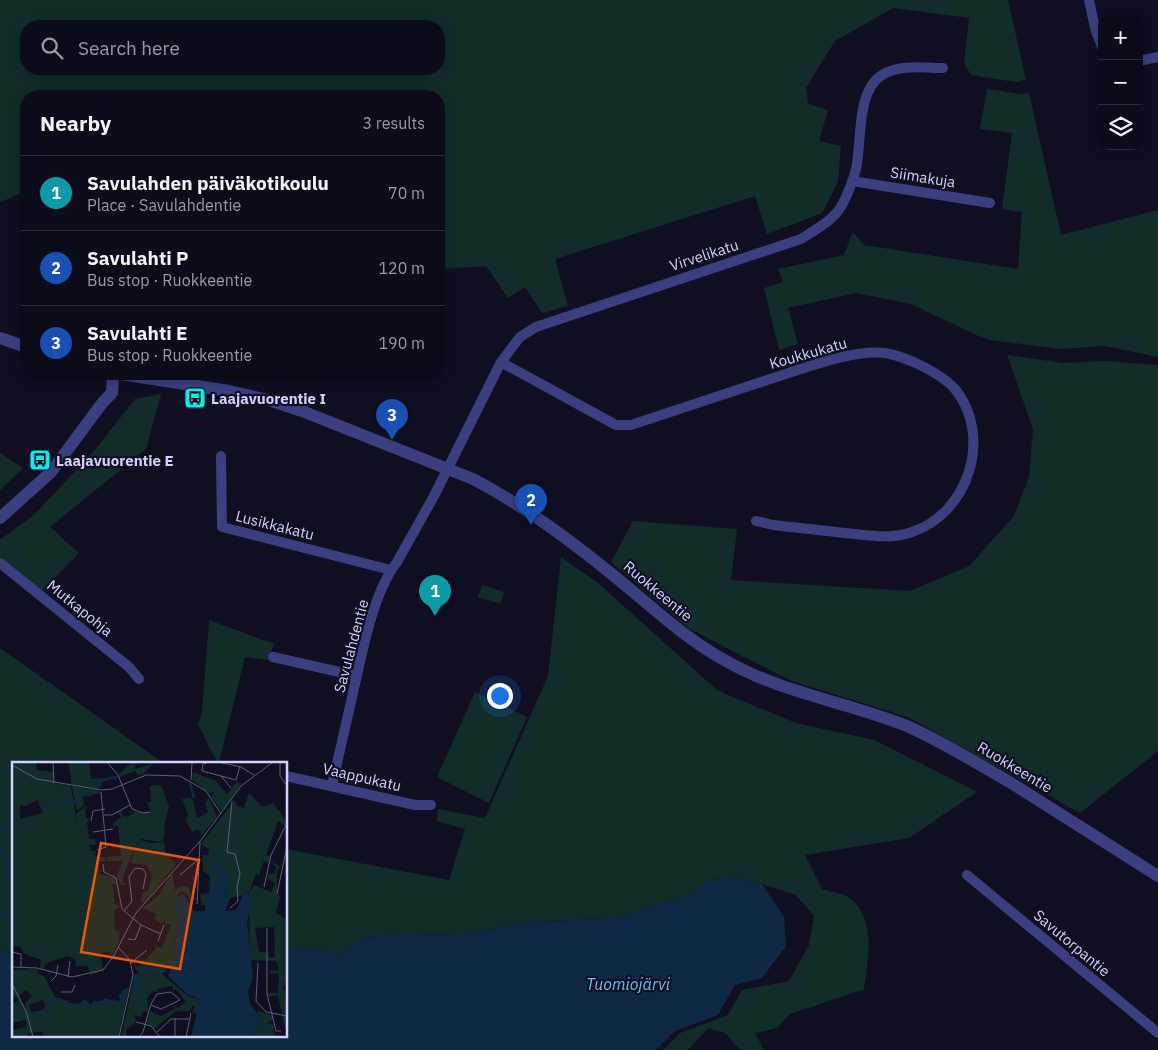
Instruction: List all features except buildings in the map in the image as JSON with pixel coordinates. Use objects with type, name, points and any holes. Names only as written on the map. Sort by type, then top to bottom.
[{"type":"street","points":[[1089,0],[1098,36]]},
{"type":"street","points":[[1143,60],[1158,57]]},
{"type":"street","name":"Virvelikatu","points":[[447,469],[502,362],[520,338],[536,327],[801,238],[828,223],[842,206],[856,169],[864,106],[870,87],[882,75],[901,68],[943,68]]},
{"type":"street","name":"Siimakuja","points":[[852,181],[990,203]]},
{"type":"street","points":[[0,338],[20,345]]},
{"type":"street","name":"Koukkukatu","points":[[502,362],[616,425],[631,425],[795,371],[854,354],[884,353],[913,362],[946,380],[955,389],[969,416],[974,443],[970,469],[965,484],[949,508],[936,520],[923,528],[897,536],[886,537],[773,525],[756,521]]},
{"type":"street","points":[[0,518],[51,472],[102,402],[112,393],[112,380]]},
{"type":"street","name":"Ruokkeentie","points":[[159,380],[229,391],[272,401],[302,411],[473,479],[497,491],[530,512],[610,572],[676,628],[726,662],[761,679],[793,691],[872,714],[907,727],[951,748],[1064,816],[1158,876]]},
{"type":"street","name":"Lusikkakatu","points":[[221,456],[222,527],[391,570]]},
{"type":"street","name":"Savulahdentie","points":[[332,786],[373,613],[391,570],[447,469]]},
{"type":"street","name":"Mutkapohja","points":[[0,563],[129,667],[139,678]]},
{"type":"street","points":[[273,657],[357,676]]},
{"type":"street","name":"Vaappukatu","points":[[288,776],[415,805],[431,805]]},
{"type":"street","name":"Savutorpantie","points":[[967,875],[1158,1033]]},
{"type":"green space","points":[[0,0],[1008,0],[1026,80],[1015,82],[971,75],[964,63],[969,18],[893,8],[835,41],[806,88],[808,104],[828,110],[819,141],[841,146],[838,181],[822,213],[767,234],[755,196],[555,259],[568,306],[542,313],[525,287],[508,298],[486,266],[445,269],[445,90],[20,90],[20,194],[0,202]]},
{"type":"green space","points":[[987,89],[1022,94],[1029,93],[1061,235],[1158,210],[1158,357],[1105,346],[1061,349],[990,340],[911,304],[856,293],[788,308],[798,344],[779,350],[764,288],[783,282],[778,269],[844,255],[853,232],[864,245],[1018,269],[1022,212],[1002,209],[1012,133],[980,129]]},
{"type":"green space","points":[[1007,355],[1063,363],[1105,361],[1158,365],[1158,751],[1080,813],[908,717],[792,681],[688,628],[611,562],[633,521],[737,529],[731,580],[910,591],[969,566],[1014,516],[1029,477],[1033,429]]},
{"type":"green space","points":[[161,394],[146,449],[50,527],[79,553],[42,591],[0,557],[0,540],[35,514],[94,451],[135,399]]},
{"type":"green space","points":[[0,453],[23,468],[0,490]]},
{"type":"green space","points":[[561,557],[598,583],[718,691],[796,723],[874,740],[977,792],[909,838],[805,855],[822,889],[848,897],[863,916],[867,927],[868,940],[864,989],[790,1014],[777,1028],[755,1033],[764,1050],[740,1050],[725,1033],[708,1028],[688,1050],[663,1050],[680,1033],[728,1015],[742,990],[789,981],[809,945],[814,916],[796,895],[737,878],[710,880],[687,895],[614,919],[536,921],[460,935],[404,934],[367,937],[341,953],[288,947],[288,849],[449,880],[465,829],[437,821],[438,809],[485,818],[548,676]]},
{"type":"green space","points":[[482,585],[504,592],[500,604],[478,597]]},
{"type":"green space","points":[[209,620],[274,644],[268,660],[245,657],[219,762],[198,725],[202,711]]},
{"type":"green space","points":[[0,648],[162,762],[12,762],[12,953],[0,950]]},
{"type":"green space","points":[[475,692],[527,717],[489,803],[437,777]]},
{"type":"water","name":"Tuomiojärvi","points":[[737,878],[762,884],[784,917],[786,946],[762,978],[735,985],[718,1015],[675,1031],[656,1050],[0,1050],[0,950],[12,953],[12,1038],[288,1038],[288,947],[341,953],[367,937],[404,934],[460,935],[536,921],[614,919],[687,895],[709,880]]},
{"type":"waterway","points":[[0,774],[12,767]]},
{"type":"waterway","points":[[0,832],[12,825]]},
{"type":"waterway","points":[[0,850],[9,863],[8,878],[0,882]]},
{"type":"waterway","points":[[0,912],[12,920]]},
{"type":"place","name":"Laajavuorentie I","points":[[195,398]]},
{"type":"place","name":"Savulahti E","points":[[392,440]]},
{"type":"place","name":"Laajavuorentie E","points":[[40,460]]},
{"type":"place","name":"Savulahti P","points":[[531,525]]},
{"type":"place","name":"Savulahden päiväkotikoulu","points":[[435,616]]}]
